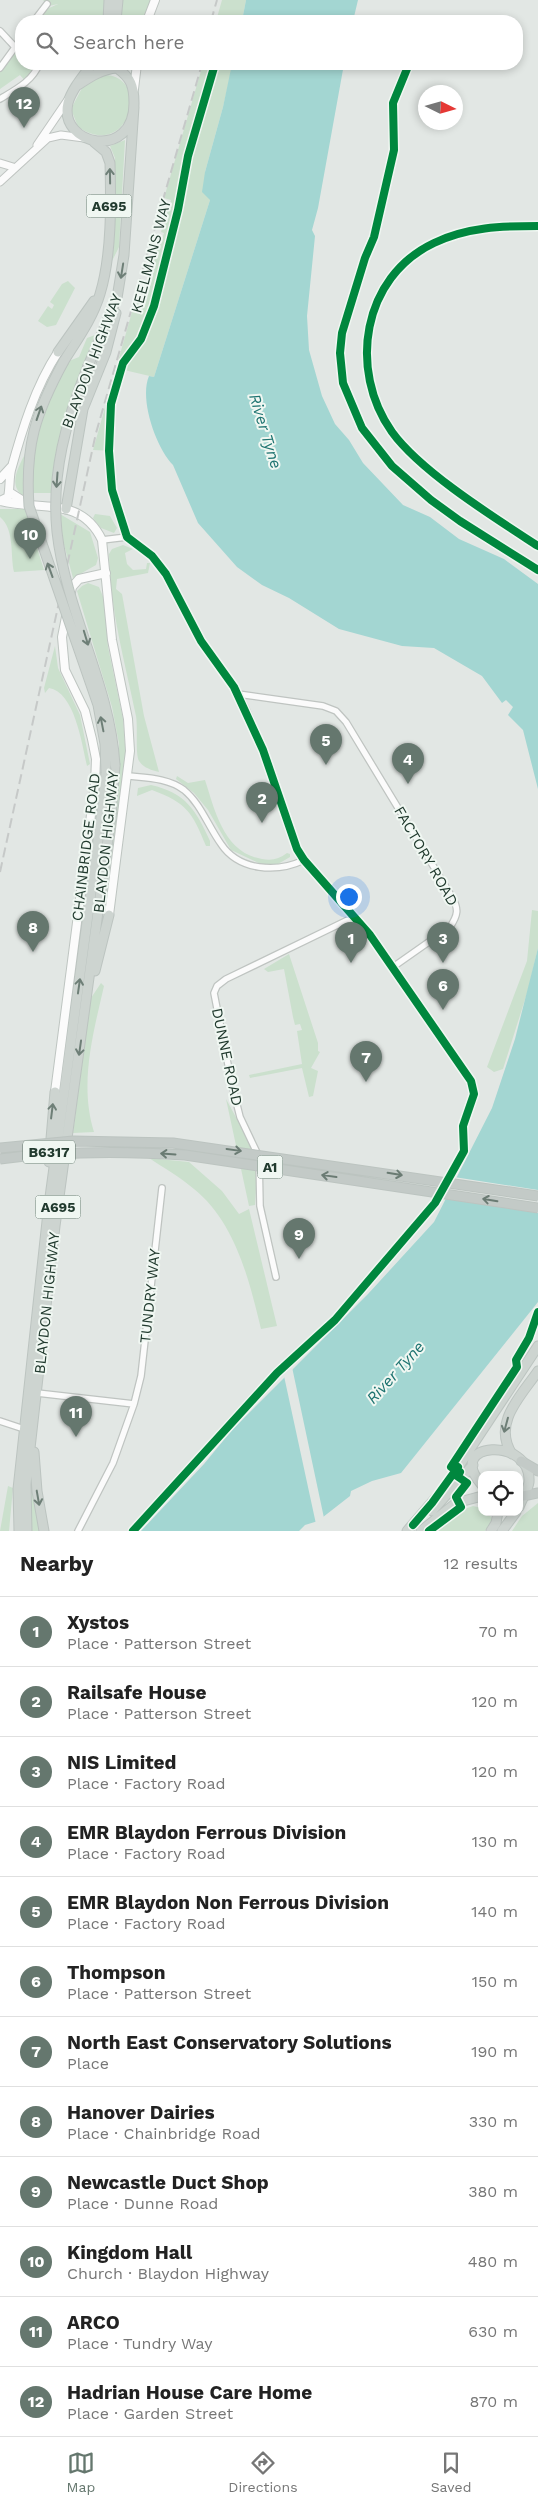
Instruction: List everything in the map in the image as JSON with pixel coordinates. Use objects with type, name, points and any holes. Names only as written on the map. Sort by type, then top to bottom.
[{"type":"highway","name":"A1","points":[[0,1148],[74,1141],[173,1143],[538,1196]]},
{"type":"highway","name":"A1","points":[[0,1160],[60,1152],[140,1152],[185,1155],[538,1208]]},
{"type":"highway","points":[[521,1462],[538,1471]]},
{"type":"highway","points":[[523,1497],[538,1493]]},
{"type":"main road","points":[[109,15],[110,0]]},
{"type":"main road","points":[[117,15],[118,0]]},
{"type":"main road","points":[[149,15],[155,0]]},
{"type":"main road","points":[[88,70],[70,98],[67,107],[75,130],[94,142],[108,141],[124,134],[133,116],[136,70]]},
{"type":"main road","points":[[78,85],[104,70]]},
{"type":"main road","points":[[121,70],[132,81],[134,90]]},
{"type":"main road","name":"BLAYDON HIGHWAY","points":[[26,1531],[26,1484],[55,1226],[111,817],[115,765],[109,716],[68,580],[58,533],[56,515],[57,478],[66,424],[117,298],[124,255],[134,107]]},
{"type":"main road","name":"BLAYDON HIGHWAY","points":[[19,1531],[18,1488],[48,1212],[106,773],[105,744],[98,705],[29,506],[27,475],[32,434],[46,394],[91,317],[100,294],[108,238],[110,162],[106,152],[94,142]]},
{"type":"main road","points":[[1,501],[6,499],[9,491],[14,463],[34,399],[58,352],[100,294]]},
{"type":"main road","points":[[66,509],[83,409],[106,352],[116,318],[117,298]]},
{"type":"main road","points":[[0,479],[14,463]]},
{"type":"main road","points":[[0,484],[5,486],[22,502],[34,506]]},
{"type":"main road","points":[[1,501],[66,509],[85,517],[96,528],[102,540],[112,640],[128,719],[130,751],[108,915],[87,1000]]},
{"type":"main road","name":"CHAINBRIDGE ROAD","points":[[55,1092],[95,784],[96,759],[85,711],[65,670],[62,637],[72,587],[79,579],[106,573]]},
{"type":"main road","name":"B6317","points":[[48,1212],[50,1130],[55,1092]]},
{"type":"main road","points":[[414,1529],[445,1487],[538,1346]]},
{"type":"main road","points":[[523,1494],[528,1488],[529,1478],[521,1462],[512,1454],[504,1439],[504,1426],[538,1371]]},
{"type":"main road","name":"A695","points":[[34,1414],[34,1460],[44,1531]]},
{"type":"main road","points":[[476,1439],[474,1462],[475,1476],[478,1480]]},
{"type":"main road","points":[[414,1529],[442,1502],[479,1453],[488,1449],[498,1449],[512,1454]]},
{"type":"main road","points":[[414,1529],[456,1503],[478,1497]]},
{"type":"main road","points":[[491,1531],[496,1523],[497,1516]]},
{"type":"main road","points":[[502,1531],[513,1516]]},
{"type":"street","points":[[39,15],[47,4]]},
{"type":"street","points":[[0,31],[15,47],[0,68]]},
{"type":"street","points":[[0,99],[18,89],[30,78],[35,70]]},
{"type":"street","points":[[34,149],[70,98]]},
{"type":"street","points":[[0,182],[13,167],[34,149],[54,136],[85,138]]},
{"type":"street","points":[[0,163],[13,167]]},
{"type":"street","points":[[538,226],[497,227],[468,231],[432,244],[411,258],[389,281],[377,302],[367,335],[366,358],[368,381],[378,408],[401,443],[446,482],[538,546]]},
{"type":"street","points":[[102,540],[127,537],[152,556],[166,574],[201,641],[238,694],[263,750],[293,841],[304,860],[370,935],[393,967],[471,1081],[474,1094],[473,1101]]},
{"type":"street","name":"FACTORY ROAD","points":[[238,694],[323,706],[336,711],[346,722],[452,897],[458,908],[456,917],[450,927],[393,967]]},
{"type":"street","points":[[128,776],[166,781],[183,790],[196,804],[227,852],[246,863],[260,868],[280,868],[304,860]]},
{"type":"street","name":"DUNNE ROAD","points":[[276,1277],[260,1206],[259,1157],[240,1117],[214,993],[217,986],[230,977],[354,917]]},
{"type":"street","name":"TUNDRY WAY","points":[[78,1531],[113,1463],[134,1404],[141,1376],[162,1188]]},
{"type":"street","points":[[37,1394],[134,1404]]},
{"type":"street","points":[[0,1421],[24,1429]]},
{"type":"green space","points":[[43,0],[105,0],[103,15],[42,15],[47,9],[58,4],[49,6]]},
{"type":"green space","points":[[122,0],[155,0],[149,15],[120,15]]},
{"type":"green space","points":[[222,0],[246,0],[243,15],[218,15]]},
{"type":"green space","points":[[15,50],[15,70],[35,70],[26,82],[20,75],[0,89],[0,68]]},
{"type":"green space","points":[[201,70],[232,70],[205,172],[210,200],[154,377],[124,370],[116,404],[114,451],[93,450],[139,287],[145,288],[159,242],[161,242],[164,233],[161,232],[171,200],[164,198]]},
{"type":"green space","points":[[104,75],[119,79],[128,88],[131,101],[128,114],[122,126],[111,134],[96,135],[78,127],[71,109],[82,88]]},
{"type":"green space","points":[[125,140],[119,247],[110,265],[115,158],[110,146]]},
{"type":"green space","points":[[68,281],[75,288],[56,325],[47,327],[38,321],[48,306],[52,309],[54,305],[50,302],[62,284]]},
{"type":"green space","points":[[95,335],[99,336],[73,393],[61,431],[52,493],[33,493],[34,457],[46,409],[69,361],[79,357],[87,338]]},
{"type":"green space","points":[[25,454],[24,496],[16,487],[15,481]]},
{"type":"green space","points":[[0,509],[25,509],[44,570],[14,572],[10,535],[5,522],[0,517]]},
{"type":"green space","points":[[60,514],[90,532],[98,558],[96,565],[73,578],[63,541]]},
{"type":"green space","points":[[95,514],[110,516],[117,528],[114,533],[101,528],[93,518]]},
{"type":"green space","points":[[123,545],[133,549],[125,553],[127,564],[133,570],[146,569],[147,563],[150,563],[148,573],[117,579],[116,589],[122,594],[144,716],[159,772],[145,767],[138,758],[136,716],[115,616],[109,554],[112,549]]},
{"type":"green space","points":[[88,583],[99,587],[104,599],[108,647],[123,719],[126,758],[98,949],[95,957],[119,780],[119,744],[112,707],[77,591]]},
{"type":"green space","points":[[55,646],[58,668],[80,715],[90,764],[87,766],[80,733],[71,709],[58,692],[49,688],[45,693],[44,688]]},
{"type":"green space","points":[[177,776],[188,783],[205,780],[217,817],[230,840],[238,848],[249,855],[262,859],[275,859],[287,853],[290,854],[290,857],[278,864],[263,865],[231,850],[208,810],[194,793],[176,779]]},
{"type":"green space","points":[[99,778],[102,778],[77,971],[52,1133]]},
{"type":"green space","points":[[151,785],[173,793],[188,804],[200,820],[210,841],[210,846],[206,846],[197,825],[181,804],[152,790],[137,796],[138,788]]},
{"type":"green space","points":[[532,910],[538,911],[538,948],[528,990],[503,1069],[494,1072],[487,1067],[527,961]]},
{"type":"green space","points":[[289,954],[318,1043],[318,1051],[320,1052],[311,1068],[318,1071],[313,1096],[309,1097],[302,1068],[250,1078],[249,1075],[302,1064],[297,1031],[302,1030],[300,1024],[295,1025],[284,969],[268,972],[264,969]]},
{"type":"green space","points":[[101,983],[104,986],[92,1041],[88,1077],[88,1096],[94,1132],[73,1133],[91,998]]},
{"type":"green space","points":[[226,1099],[250,1143],[257,1173],[255,1205],[249,1206]]},
{"type":"green space","points":[[149,1158],[189,1162],[222,1191],[239,1214],[249,1209],[277,1326],[261,1329],[238,1253],[220,1218],[208,1202],[178,1177]]},
{"type":"green space","points":[[31,1482],[40,1531],[31,1531],[29,1485]]},
{"type":"green space","points":[[8,1486],[13,1488],[9,1531],[0,1531]]},
{"type":"green space","points":[[538,1503],[538,1531],[512,1531],[523,1515]]},
{"type":"green space","points":[[473,1506],[478,1507],[478,1516],[490,1516],[491,1522],[485,1531],[432,1531],[456,1512]]},
{"type":"water","points":[[246,0],[358,0],[354,15],[243,15]]},
{"type":"water","name":"River Tyne","points":[[231,70],[343,70],[318,208],[312,230],[315,236],[307,316],[309,350],[322,396],[335,424],[349,440],[363,463],[403,505],[430,517],[459,539],[504,559],[538,584],[538,789],[523,730],[508,715],[513,707],[506,700],[502,703],[482,676],[434,648],[402,646],[339,629],[289,598],[262,585],[237,567],[198,523],[173,465],[155,435],[148,410],[146,386],[149,376],[154,377],[210,200],[202,192],[205,172],[223,107]]},
{"type":"water","name":"River Tyne","points":[[538,948],[538,1302],[401,1473],[372,1481],[351,1491],[350,1496],[318,1521],[305,1525],[299,1531],[141,1531],[204,1464],[232,1430],[368,1294],[434,1222],[492,1108],[515,1039]]},
{"type":"pier","points":[[454,1177],[538,1190],[538,1213],[443,1198]]},
{"type":"pier","points":[[292,1367],[324,1518],[316,1524],[284,1376]]},
{"type":"railway","points":[[213,15],[217,0]]},
{"type":"railway","points":[[0,872],[96,433],[200,70]]},
{"type":"cycle path","name":"KEELMANS WAY","points":[[133,1531],[277,1373],[335,1320],[435,1203],[464,1151],[463,1126],[474,1094],[471,1081],[370,935],[304,860],[297,849],[263,750],[234,687],[201,641],[166,574],[152,556],[127,537],[112,490],[109,451],[111,404],[123,363],[141,339],[154,306],[178,210],[188,156],[213,70]]},
{"type":"cycle path","points":[[407,70],[393,103],[394,150],[374,237],[365,258],[342,333],[340,353],[343,383],[362,428],[392,466],[431,500],[460,521],[538,570]]},
{"type":"cycle path","points":[[538,226],[485,228],[459,234],[434,243],[410,258],[391,278],[377,301],[369,327],[367,354],[370,381],[378,407],[392,432],[405,447],[421,463],[460,494],[538,546]]},
{"type":"cycle path","points":[[429,1531],[461,1507],[456,1497],[467,1483],[457,1476],[460,1472],[451,1467],[517,1367],[516,1360],[529,1338],[538,1312]]},
{"type":"cycle path","points":[[413,1525],[432,1503],[458,1467]]},
{"type":"place","name":"Hadrian House Care Home","points":[[24,128]]},
{"type":"place","name":"Kingdom Hall","points":[[30,559]]},
{"type":"place","name":"EMR Blaydon Non Ferrous Division","points":[[326,765]]},
{"type":"place","name":"EMR Blaydon Ferrous Division","points":[[408,784]]},
{"type":"place","name":"Railsafe House","points":[[262,823]]},
{"type":"place","name":"Hanover Dairies","points":[[33,952]]},
{"type":"place","name":"Xystos","points":[[351,963]]},
{"type":"place","name":"NIS Limited","points":[[443,963]]},
{"type":"place","name":"Thompson","points":[[443,1010]]},
{"type":"place","name":"North East Conservatory Solutions","points":[[366,1082]]},
{"type":"place","name":"Newcastle Duct Shop","points":[[299,1259]]},
{"type":"place","name":"ARCO","points":[[76,1437]]}]
